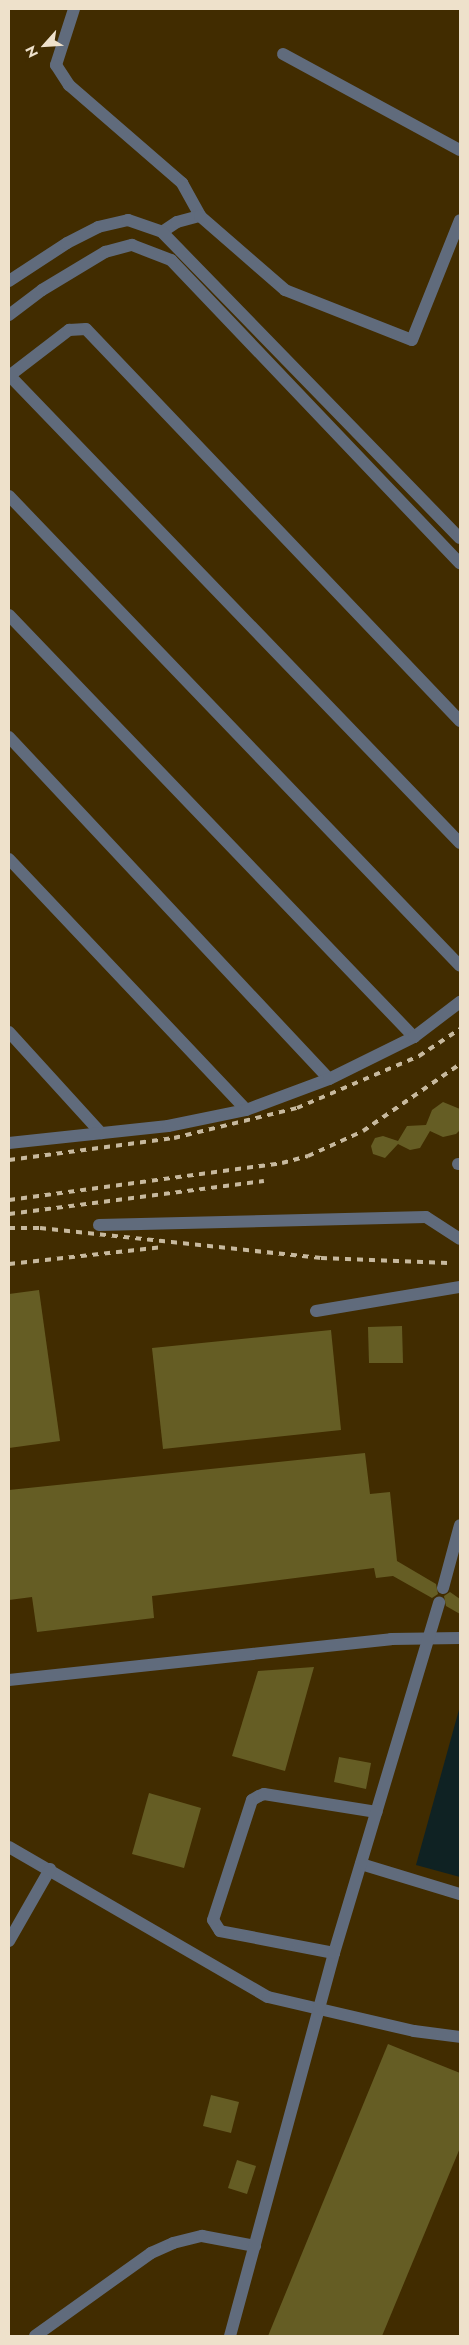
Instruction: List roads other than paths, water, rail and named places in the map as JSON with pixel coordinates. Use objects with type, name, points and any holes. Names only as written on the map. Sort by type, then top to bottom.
[{"type":"street","points":[[74,9],[56,65],[69,85],[182,183],[200,216],[285,290],[412,340],[460,220]]},
{"type":"street","points":[[283,54],[460,150]]},
{"type":"street","points":[[162,232],[177,222],[200,216]]},
{"type":"street","points":[[9,281],[67,243],[105,225],[128,220],[162,232],[460,538]]},
{"type":"street","points":[[9,315],[42,290],[105,252],[132,245],[171,260],[460,564]]},
{"type":"street","points":[[460,721],[86,329],[69,330],[9,375],[460,842]]},
{"type":"street","points":[[9,496],[460,966]]},
{"type":"street","points":[[9,615],[414,1037]]},
{"type":"street","points":[[9,736],[329,1079]]},
{"type":"street","points":[[9,859],[246,1110]]},
{"type":"street","points":[[9,1142],[168,1126],[246,1110],[329,1079],[414,1037],[460,1002]]},
{"type":"street","points":[[9,1032],[101,1133]]},
{"type":"street","points":[[99,1225],[426,1217],[460,1239]]},
{"type":"street","points":[[316,1312],[460,1287]]},
{"type":"street","points":[[443,1588],[455,1566],[460,1525]]},
{"type":"street","points":[[230,2332],[334,1953],[439,1602]]},
{"type":"street","points":[[9,1680],[391,1639],[428,1640],[460,1638]]},
{"type":"street","points":[[334,1953],[220,1931],[213,1920],[252,1800],[264,1794],[377,1812]]},
{"type":"street","points":[[9,1847],[50,1869],[268,1998],[414,2031],[460,2037]]},
{"type":"street","points":[[361,1864],[460,1894]]},
{"type":"street","points":[[9,1941],[50,1869]]},
{"type":"street","points":[[35,2336],[151,2253],[173,2243],[202,2236],[255,2246]]},
{"type":"water","points":[[460,1706],[460,1877],[416,1865]]},
{"type":"railway","points":[[9,1160],[174,1138],[297,1108],[419,1056],[460,1029]]},
{"type":"railway","points":[[9,1200],[282,1163],[308,1156],[363,1131],[460,1064]]},
{"type":"railway","points":[[9,1214],[264,1181]]},
{"type":"railway","points":[[9,1228],[40,1228],[321,1258],[448,1263]]},
{"type":"railway","points":[[9,1264],[163,1247]]}]
